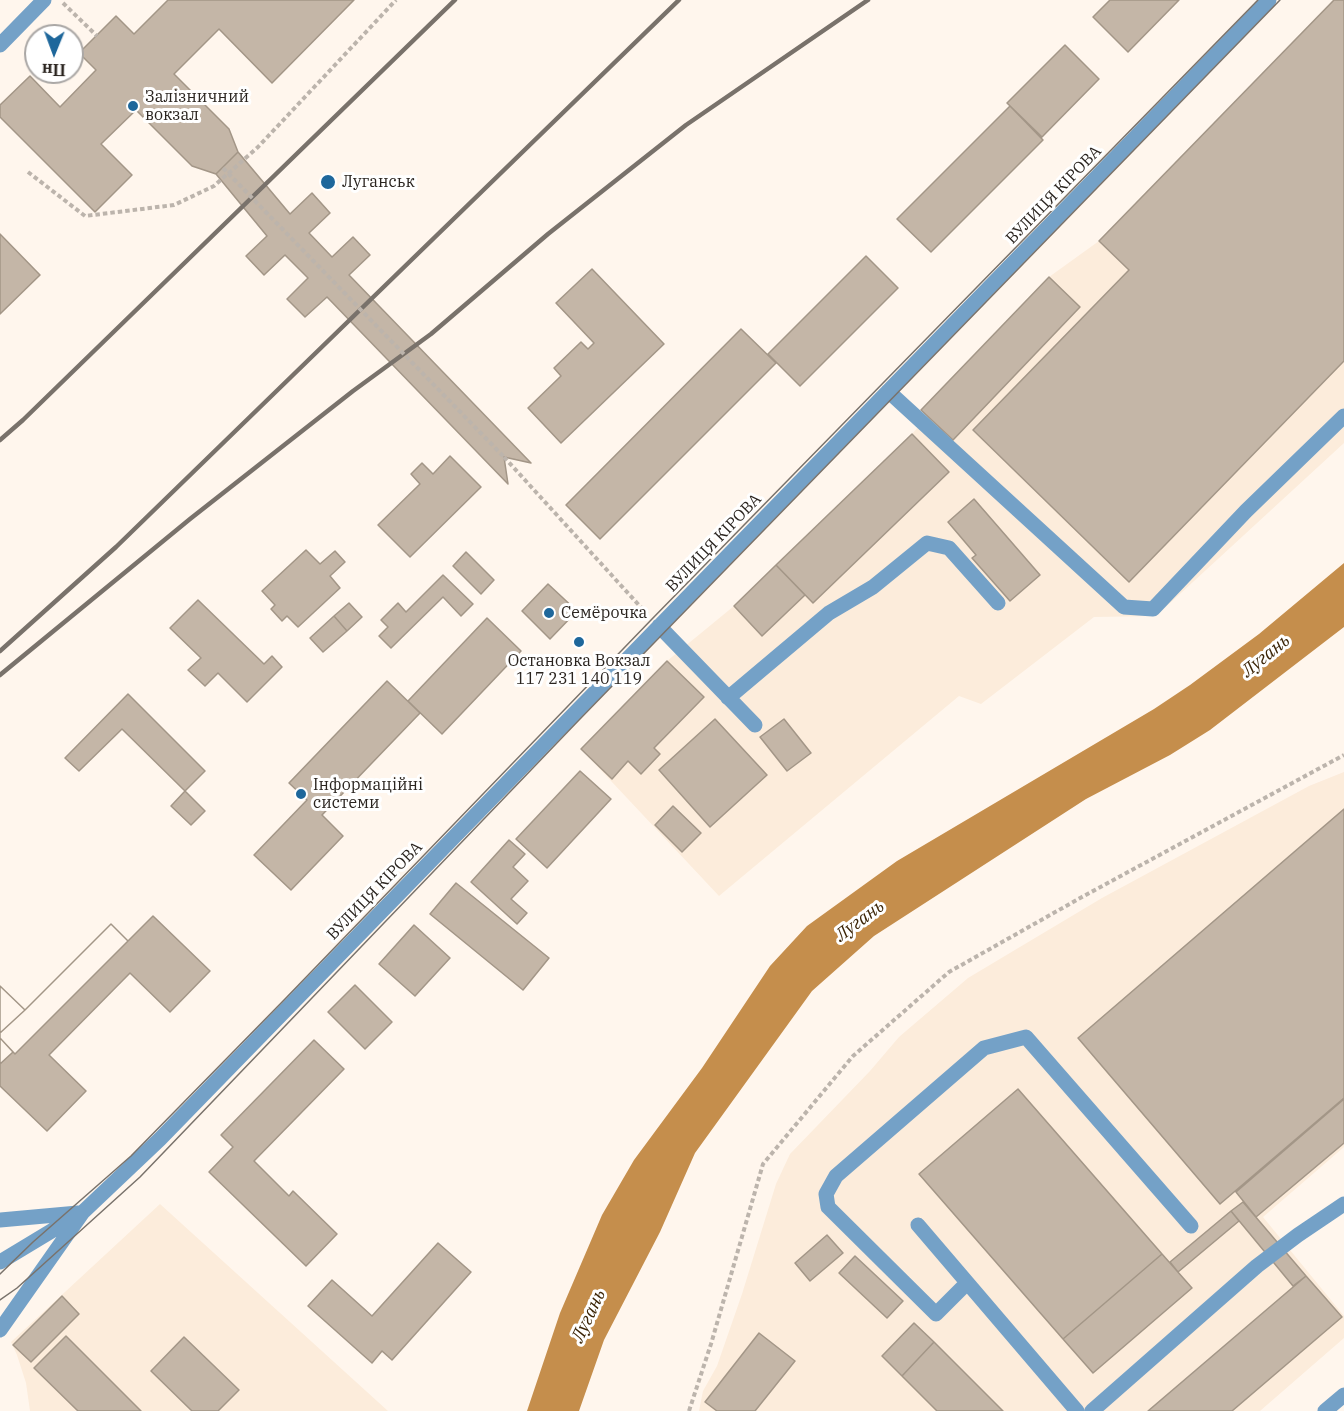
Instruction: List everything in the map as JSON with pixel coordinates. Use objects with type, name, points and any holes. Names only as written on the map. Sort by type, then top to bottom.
[{"type":"street","points":[[0,45],[44,0]]},
{"type":"street","name":"ВУЛИЦЯ КІРОВА","points":[[0,1330],[83,1212],[169,1130],[1269,0]]},
{"type":"street","points":[[888,391],[1124,607],[1153,609],[1246,511],[1344,416]]},
{"type":"street","points":[[728,698],[829,613],[873,587],[927,543],[948,548],[998,603]]},
{"type":"street","points":[[659,626],[755,725]]},
{"type":"street","points":[[967,1283],[936,1314],[828,1207],[826,1194],[836,1176],[984,1048],[1026,1037],[1191,1226]]},
{"type":"street","points":[[1092,1411],[1257,1266],[1344,1204]]},
{"type":"street","points":[[0,1220],[83,1212]]},
{"type":"street","name":"ВУЛИЦЯ КІРОВА","points":[[0,1262],[83,1212]]},
{"type":"street","points":[[918,1225],[1077,1411]]},
{"type":"street","points":[[1324,1411],[1344,1395]]},
{"type":"path","points":[[60,0],[97,36]]},
{"type":"path","points":[[28,172],[85,216],[174,205],[214,186],[258,147],[396,0]]},
{"type":"path","points":[[223,168],[504,458],[659,626]]},
{"type":"path","points":[[689,1411],[711,1344],[763,1164],[853,1056],[949,972],[1344,755]]},
{"type":"shaded area","points":[[1334,0],[1344,0],[1344,443],[1156,616],[1094,617],[981,704],[959,696],[719,896],[581,749],[667,661],[734,606],[912,434],[928,416],[921,410],[1049,277],[1099,241]]},
{"type":"shaded area","points":[[1344,772],[1344,1147],[1263,1217],[1344,1316],[1344,1338],[1260,1411],[699,1411],[703,1391],[717,1366],[742,1294],[776,1184],[790,1154],[870,1071],[899,1037],[968,978],[1102,898],[1309,786]]},
{"type":"shaded area","points":[[160,1204],[388,1411],[30,1411],[26,1383],[11,1342]]},
{"type":"water","name":"Лугань","points":[[1344,563],[1344,627],[1210,730],[1170,755],[1086,799],[874,936],[812,991],[695,1153],[660,1232],[604,1340],[579,1411],[527,1411],[560,1313],[602,1215],[634,1160],[702,1068],[770,966],[807,926],[897,861],[1154,709],[1190,685],[1259,634]]},
{"type":"building","name":"Залізничний вокзал","points":[[168,0],[354,0],[272,83],[219,29],[174,74],[229,129],[238,152],[216,174],[192,166],[136,110],[101,144],[132,175],[95,212],[0,117],[0,105],[24,82],[24,84],[38,84],[60,107],[96,70],[84,58],[84,48],[116,16],[134,34]]},
{"type":"building","points":[[1110,0],[1179,0],[1128,52],[1093,17]]},
{"type":"building","points":[[1334,0],[1344,0],[1344,361],[1129,582],[973,430],[1129,270],[1099,241]]},
{"type":"building","points":[[1065,45],[1099,79],[1042,137],[1007,103]]},
{"type":"building","points":[[1010,106],[1043,140],[931,252],[897,219]]},
{"type":"building","points":[[238,152],[290,214],[312,193],[330,213],[309,233],[332,257],[353,237],[370,255],[349,275],[531,463],[504,457],[508,484],[327,297],[305,317],[287,299],[308,278],[285,255],[264,275],[246,256],[267,236],[216,174]]},
{"type":"building","points":[[0,234],[40,275],[0,314]]},
{"type":"building","points":[[866,256],[898,288],[800,386],[768,354]]},
{"type":"building","points":[[592,269],[664,344],[561,443],[528,408],[561,376],[554,368],[581,342],[588,349],[594,343],[556,303]]},
{"type":"building","points":[[1049,277],[1080,307],[953,440],[921,410]]},
{"type":"building","points":[[741,329],[776,363],[600,539],[566,505]]},
{"type":"building","points":[[912,434],[949,472],[813,603],[776,565]]},
{"type":"building","points":[[450,456],[481,487],[410,557],[378,525],[420,484],[411,474],[422,463],[433,474]]},
{"type":"building","points":[[974,499],[1040,575],[1010,601],[972,558],[976,555],[948,522]]},
{"type":"building","points":[[306,550],[320,564],[335,551],[345,562],[330,576],[340,588],[298,627],[287,616],[282,621],[271,609],[275,605],[262,591]]},
{"type":"building","points":[[466,552],[494,580],[481,594],[453,566]]},
{"type":"building","points":[[776,565],[805,595],[762,636],[734,606]]},
{"type":"building","points":[[443,575],[473,604],[461,616],[443,597],[391,648],[379,636],[388,627],[381,620],[398,603],[406,612]]},
{"type":"building","points":[[548,584],[577,611],[550,639],[522,611]]},
{"type":"building","points":[[198,600],[264,664],[272,656],[282,667],[247,702],[218,673],[205,686],[188,670],[201,658],[170,628]]},
{"type":"building","points":[[349,603],[362,617],[347,631],[334,616]]},
{"type":"building","points":[[334,616],[347,631],[323,652],[310,638]]},
{"type":"building","points":[[487,618],[521,651],[442,734],[408,701]]},
{"type":"building","points":[[667,661],[704,697],[654,748],[660,754],[641,774],[628,761],[612,779],[581,749]]},
{"type":"building","points":[[387,681],[420,713],[322,815],[343,836],[291,890],[254,855],[307,800],[289,783]]},
{"type":"building","points":[[128,694],[205,771],[185,791],[122,729],[79,771],[65,758]]},
{"type":"building","points":[[715,719],[767,775],[710,827],[659,770]]},
{"type":"building","points":[[784,719],[811,753],[787,771],[760,737]]},
{"type":"building","points":[[580,771],[611,799],[547,868],[516,839]]},
{"type":"building","points":[[185,791],[205,811],[191,825],[171,806]]},
{"type":"building","points":[[673,806],[701,833],[682,852],[655,825]]},
{"type":"building","points":[[1344,809],[1344,1098],[1220,1204],[1078,1038]]},
{"type":"building","points":[[509,840],[525,854],[513,867],[528,881],[511,899],[527,913],[517,924],[471,882]]},
{"type":"building","points":[[456,883],[549,958],[523,990],[430,914]]},
{"type":"building","points":[[153,916],[210,971],[170,1012],[130,973],[49,1055],[86,1091],[47,1131],[0,1086],[0,986],[25,1010],[111,924],[128,941]]},
{"type":"building","points":[[111,924],[128,941],[15,1054],[0,1038],[0,1033]]},
{"type":"building","points":[[414,925],[450,958],[415,996],[379,964]]},
{"type":"building","points":[[355,985],[392,1022],[365,1049],[328,1012]]},
{"type":"building","points":[[0,986],[25,1010],[0,1033]]},
{"type":"building","points":[[0,1038],[13,1052],[0,1064]]},
{"type":"building","points":[[314,1040],[344,1069],[254,1161],[289,1196],[293,1191],[337,1234],[306,1266],[209,1172],[233,1147],[221,1135]]},
{"type":"building","points":[[1018,1089],[1162,1254],[1063,1339],[919,1174]]},
{"type":"building","points":[[1344,1099],[1344,1143],[1256,1217],[1236,1192]]},
{"type":"building","points":[[1243,1202],[1306,1276],[1293,1286],[1231,1211]]},
{"type":"building","points":[[1231,1211],[1239,1221],[1178,1272],[1170,1262]]},
{"type":"building","points":[[827,1235],[843,1253],[810,1281],[795,1263]]},
{"type":"building","points":[[438,1243],[471,1272],[392,1360],[382,1351],[372,1363],[308,1306],[332,1280],[372,1316]]},
{"type":"building","points":[[1162,1254],[1192,1288],[1093,1373],[1063,1339]]},
{"type":"building","points":[[855,1256],[903,1301],[887,1318],[839,1273]]},
{"type":"building","points":[[1306,1276],[1342,1317],[1232,1411],[1148,1411]]},
{"type":"building","points":[[62,1296],[79,1314],[31,1362],[13,1345]]},
{"type":"building","points":[[914,1323],[934,1342],[902,1376],[882,1356]]},
{"type":"building","points":[[759,1333],[795,1361],[755,1411],[717,1411],[705,1402]]},
{"type":"building","points":[[66,1336],[141,1411],[78,1411],[34,1368]]},
{"type":"building","points":[[184,1337],[239,1390],[218,1411],[192,1411],[151,1371]]},
{"type":"building","points":[[934,1342],[1003,1411],[937,1411],[902,1376]]},
{"type":"tram line","points":[[0,1274],[131,1156],[652,619],[1258,0]]},
{"type":"tram line","points":[[0,1300],[17,1288],[140,1177],[579,720],[1280,0]]},
{"type":"railway","points":[[0,440],[455,0]]},
{"type":"railway","points":[[0,651],[116,547],[679,0]]},
{"type":"railway","points":[[0,675],[190,519],[353,391],[431,334],[548,234],[686,125],[868,0]]},
{"type":"place","name":"Залізничний вокзал","points":[[133,106]]},
{"type":"place","name":"Луганськ","points":[[328,182]]},
{"type":"place","name":"Семёрочка","points":[[549,613]]},
{"type":"place","name":"Остановка Вокзал 117 231 140 119","points":[[579,642]]},
{"type":"place","name":"Інформаційні системи","points":[[301,794]]}]
